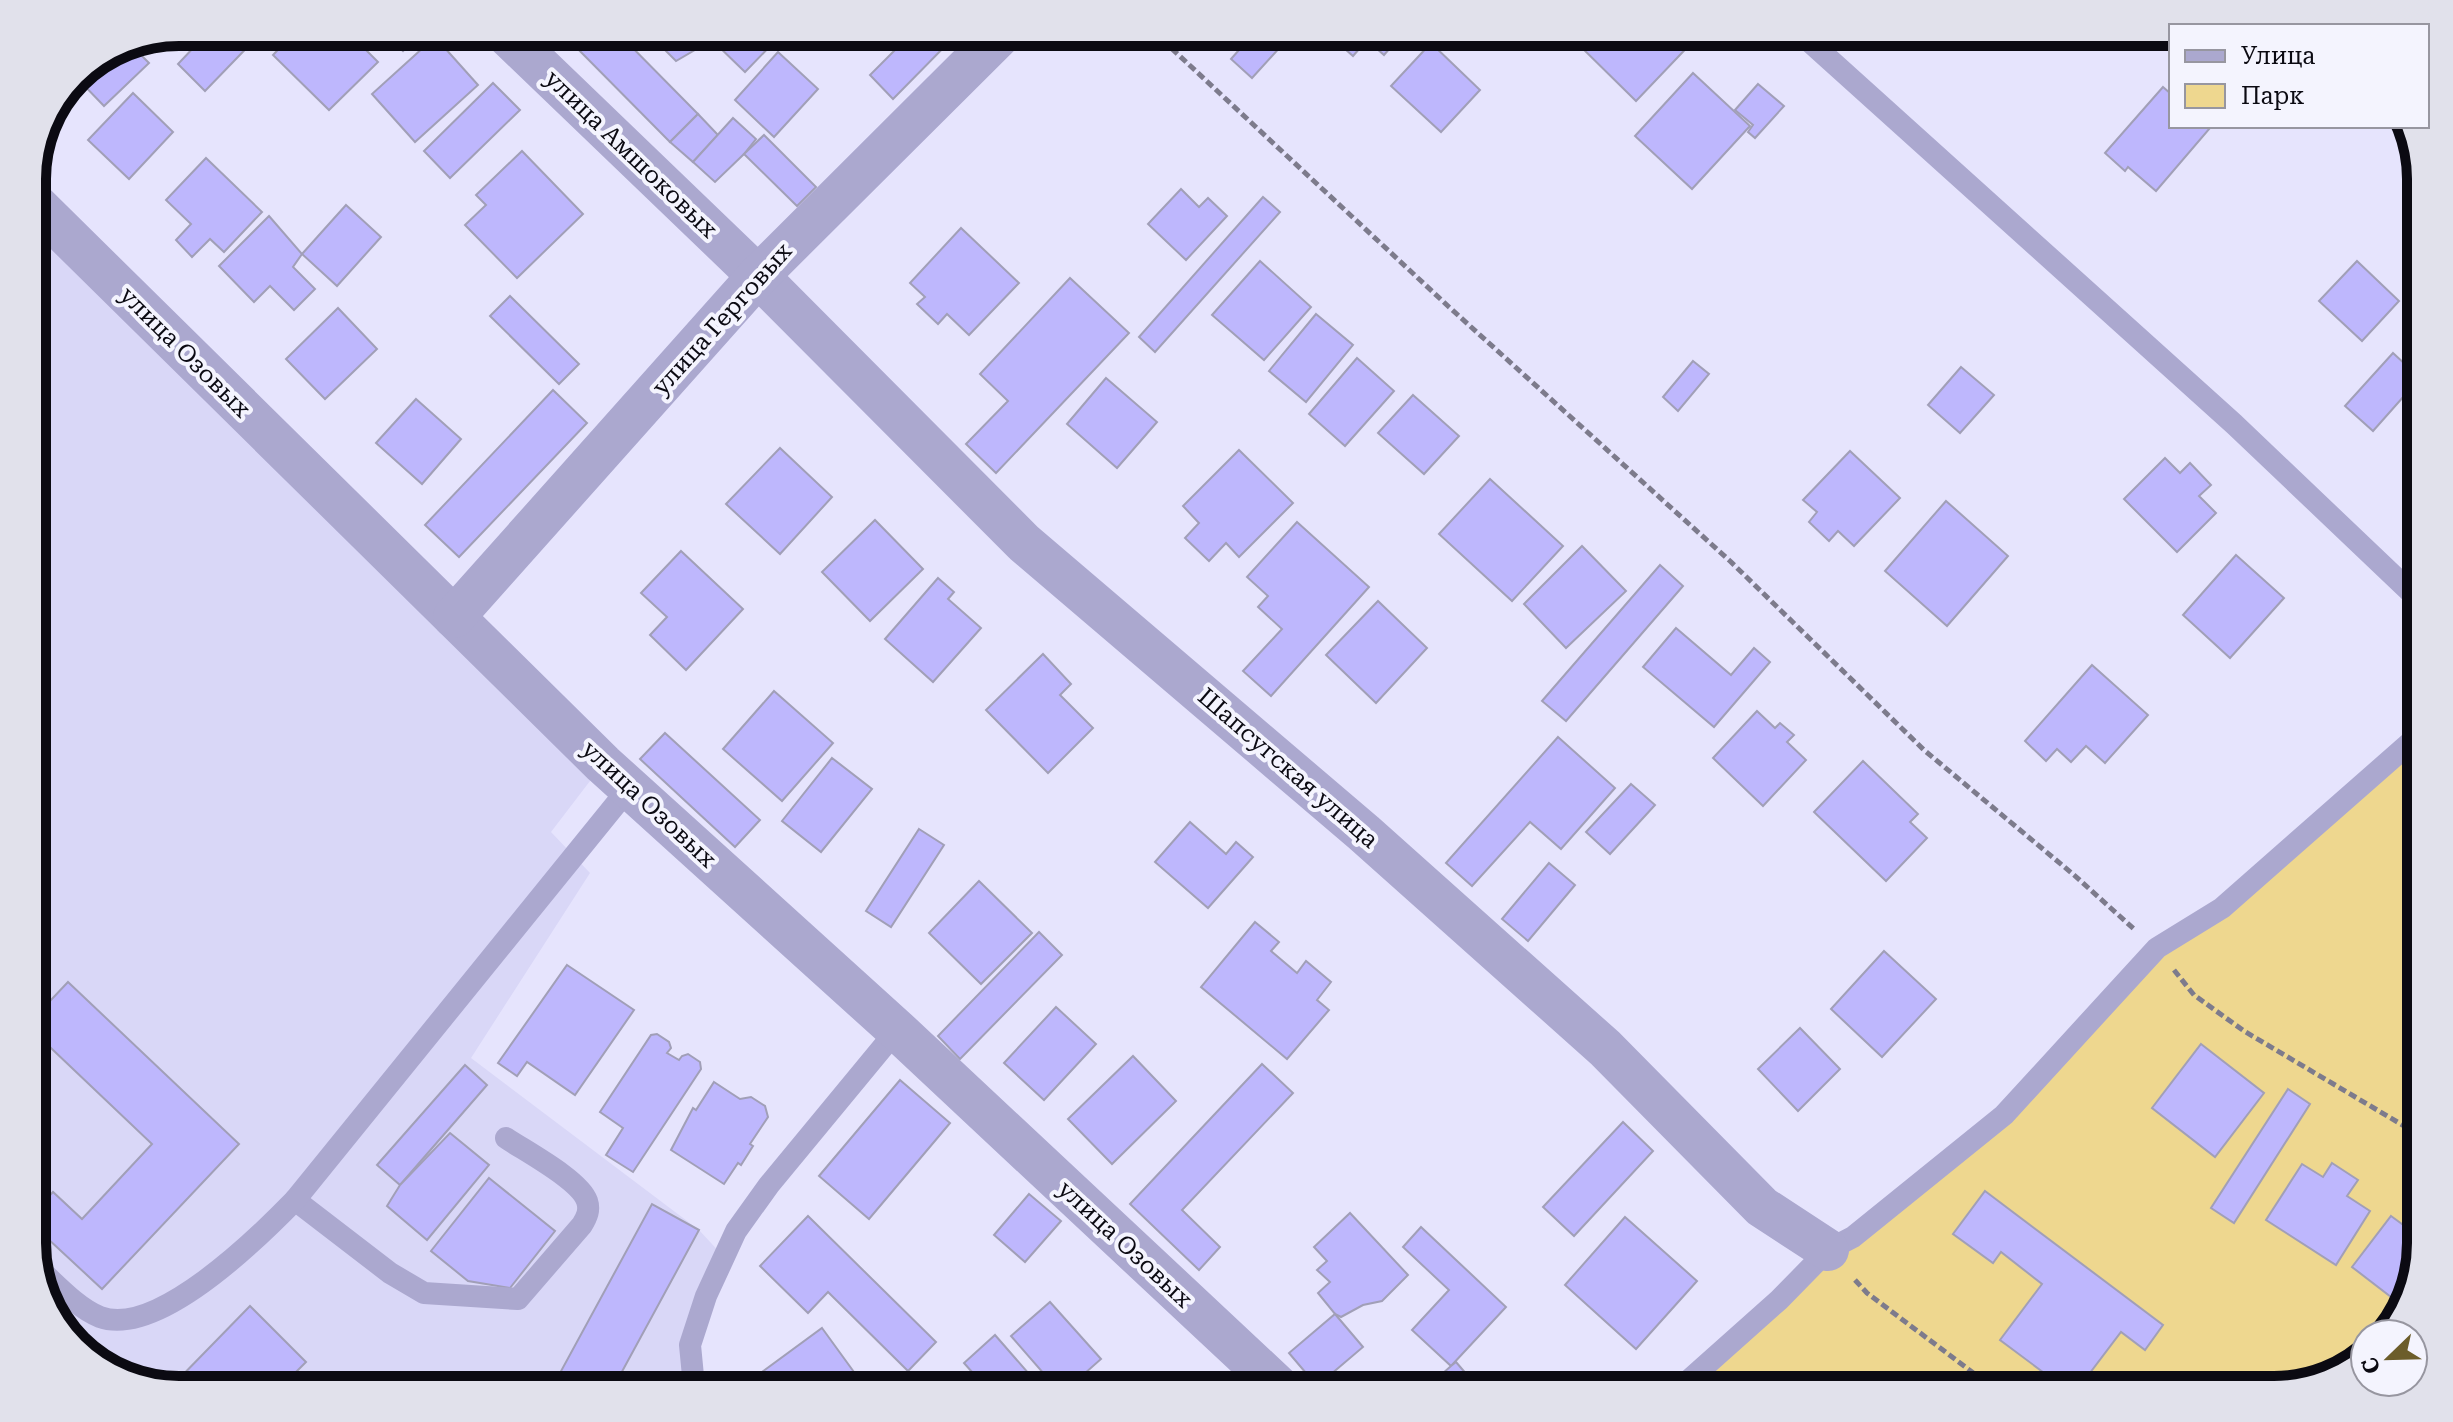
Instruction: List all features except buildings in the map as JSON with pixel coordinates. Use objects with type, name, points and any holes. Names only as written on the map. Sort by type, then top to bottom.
[{"type":"street","name":"улица Амшоковых","points":[[519,46],[758,276]]},
{"type":"street","name":"улица Герговых","points":[[454,617],[758,276],[989,46]]},
{"type":"street","name":"улица Озовых","points":[[46,215],[629,788],[897,1030],[1267,1376]]},
{"type":"street","name":"Шапсугская улица","points":[[758,276],[1024,543],[1364,833],[1605,1048],[1762,1207],[1828,1250]]},
{"type":"lane","points":[[1815,46],[2234,424],[2407,589]]},
{"type":"lane","points":[[1694,1376],[1779,1300],[1828,1250],[1853,1237],[2004,1115],[2157,948],[2222,908],[2407,745]]},
{"type":"lane","points":[[52,1280],[101,1317],[126,1319],[167,1303],[204,1282],[238,1257],[295,1200],[629,788]]},
{"type":"lane","points":[[693,1376],[690,1345],[706,1296],[736,1231],[769,1185],[897,1030]]},
{"type":"lane","points":[[295,1200],[390,1273],[424,1293],[518,1299],[582,1225],[588,1216],[588,1207],[586,1198],[575,1185],[506,1138]]},
{"type":"path","points":[[1169,46],[1449,307],[1730,561],[1924,750],[2157,948],[2194,995],[2244,1031],[2407,1128]]},
{"type":"path","points":[[1828,1250],[1867,1293],[1977,1376]]},
{"type":"shaded area","points":[[46,215],[603,764],[551,832],[590,873],[471,1058],[699,1230],[724,1257],[690,1344],[697,1376],[179,1376],[145,1371],[112,1358],[85,1337],[64,1310],[56,1294],[46,1252]]},
{"type":"green space","points":[[2407,744],[2406,1260],[2397,1294],[2384,1318],[2349,1318],[2349,1353],[2325,1366],[2274,1376],[1694,1376],[1936,1171],[2157,948]]}]
